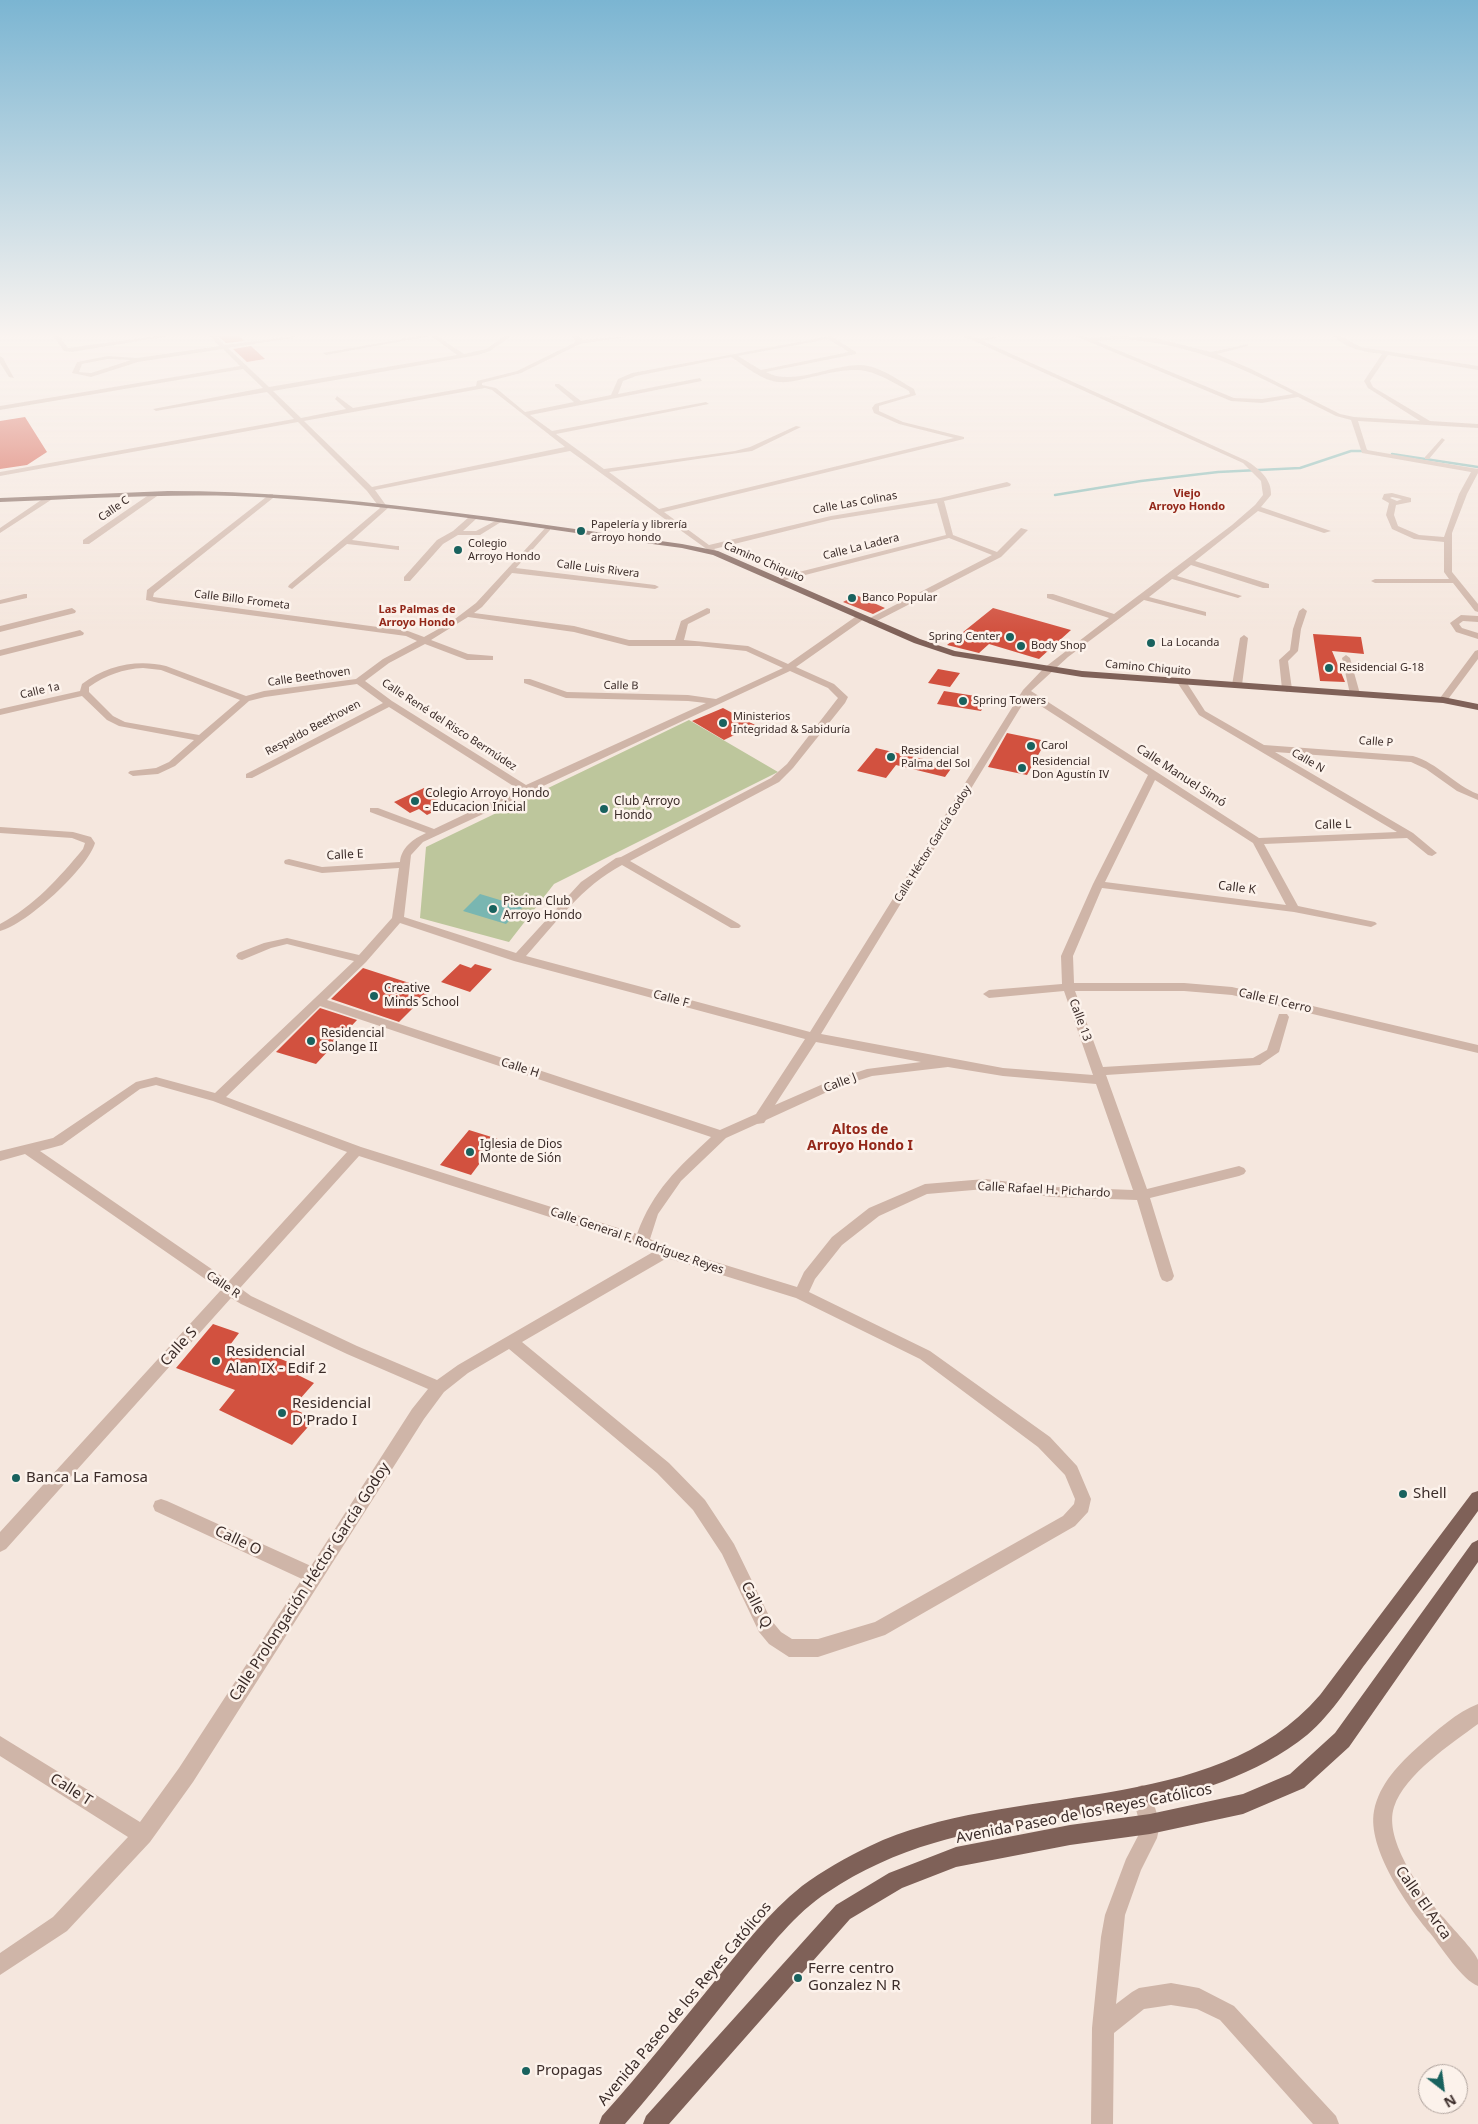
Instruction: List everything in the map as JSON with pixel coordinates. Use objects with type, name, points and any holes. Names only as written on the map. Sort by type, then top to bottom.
[{"type":"main road","name":"Camino Chiquito","points":[[0,500],[156,494],[270,496],[384,508],[682,546],[711,551],[866,619],[953,653],[1047,670],[1182,682],[1443,700],[1478,707]]},
{"type":"main road","name":"Avenida Paseo de los Reyes Católicos","points":[[610,2124],[648,2083],[719,1991],[783,1917],[822,1884],[863,1860],[902,1842],[981,1821],[1142,1795],[1231,1770],[1260,1756],[1293,1735],[1340,1684],[1478,1498]]},
{"type":"main road","name":"Avenida Paseo de los Reyes Católicos","points":[[654,2124],[843,1912],[896,1880],[956,1857],[1070,1835],[1150,1824],[1243,1804],[1297,1781],[1342,1740],[1478,1548]]},
{"type":"street","points":[[0,474],[215,435]]},
{"type":"street","points":[[292,587],[384,508],[370,489],[315,435]]},
{"type":"street","points":[[554,435],[604,470],[711,551]]},
{"type":"street","points":[[604,470],[735,453],[752,449],[781,435]]},
{"type":"street","points":[[659,511],[957,441],[962,438],[949,435]]},
{"type":"street","name":"Calle Héctor García Godoy","points":[[759,1120],[813,1037],[1026,692],[1047,670],[1114,617],[1189,562],[1267,498],[1268,490],[1265,481],[1245,462],[1185,435]]},
{"type":"street","points":[[1358,435],[1362,450]]},
{"type":"street","points":[[1427,458],[1442,440]]},
{"type":"street","points":[[370,489],[572,448]]},
{"type":"street","points":[[1362,450],[1427,458],[1477,469]]},
{"type":"street","points":[[1362,450],[1477,469]]},
{"type":"street","points":[[1477,469],[1451,524],[1448,540],[1448,572],[1478,609]]},
{"type":"street","name":"Calle Las Colinas","points":[[711,551],[831,518],[940,500],[1007,484]]},
{"type":"street","name":"Calle C","points":[[86,542],[156,494]]},
{"type":"street","name":"Calle Billo Frometa","points":[[270,496],[150,592],[149,598],[158,601],[408,634],[467,657],[490,658]]},
{"type":"street","points":[[0,530],[50,498]]},
{"type":"street","points":[[940,500],[950,536],[998,555]]},
{"type":"street","points":[[1393,503],[1390,515],[1395,527],[1416,537],[1448,540]]},
{"type":"street","points":[[1257,508],[1327,531]]},
{"type":"street","points":[[407,579],[440,542],[456,533],[472,519]]},
{"type":"street","points":[[456,533],[478,533],[498,522]]},
{"type":"street","name":"Calle Beethoven","points":[[133,773],[153,772],[168,767],[246,699],[264,694],[359,681],[386,661],[469,615],[547,528]]},
{"type":"street","points":[[217,1098],[362,959],[398,919],[403,866],[406,854],[419,840],[525,789],[792,667],[866,619],[998,555],[1024,530]]},
{"type":"street","points":[[682,546],[692,536]]},
{"type":"street","name":"Calle La Ladera","points":[[778,580],[950,536]]},
{"type":"street","points":[[346,541],[396,548]]},
{"type":"street","points":[[1189,562],[1266,586]]},
{"type":"street","name":"Calle Luis Rivera","points":[[509,570],[655,587]]},
{"type":"street","points":[[1169,576],[1238,596]]},
{"type":"street","points":[[1376,581],[1454,581]]},
{"type":"street","points":[[0,602],[24,596]]},
{"type":"street","points":[[1050,596],[1114,617]]},
{"type":"street","points":[[1141,597],[1203,614]]},
{"type":"street","points":[[0,629],[72,611]]},
{"type":"street","points":[[679,643],[684,623],[707,611]]},
{"type":"street","points":[[1287,689],[1283,660],[1294,652],[1297,630],[1303,611]]},
{"type":"street","points":[[469,615],[574,629],[629,643],[720,644],[748,649],[831,686],[842,697],[842,701],[790,766],[764,787],[620,860],[585,884],[518,958]]},
{"type":"street","points":[[1478,619],[1460,618],[1454,623],[1459,630],[1478,636]]},
{"type":"street","points":[[0,653],[80,633]]},
{"type":"street","points":[[1236,685],[1244,638]]},
{"type":"street","points":[[1443,700],[1478,652]]},
{"type":"street","points":[[1346,658],[1355,694]]},
{"type":"street","points":[[201,738],[122,724],[110,718],[84,692],[85,686],[97,677],[120,669],[150,665],[163,668],[246,699]]},
{"type":"street","name":"Calle René del Risco Bermúdez","points":[[359,681],[389,703],[525,789]]},
{"type":"street","name":"Calle B","points":[[527,681],[566,694],[688,698],[716,702]]},
{"type":"street","name":"Calle N","points":[[1182,682],[1202,713],[1409,835],[1432,853]]},
{"type":"street","name":"Calle 1a","points":[[0,712],[84,692]]},
{"type":"street","name":"Calle Manuel Simó","points":[[1026,692],[1154,772],[1257,841],[1294,909]]},
{"type":"street","name":"Respaldo Beethoven","points":[[249,776],[389,703]]},
{"type":"street","name":"Calle P","points":[[1260,748],[1413,759],[1426,765],[1458,789],[1478,797]]},
{"type":"street","name":"Calle 13","points":[[1154,772],[1098,884],[1067,956],[1068,987],[1142,1194],[1167,1276]]},
{"type":"street","points":[[374,810],[433,832]]},
{"type":"street","points":[[0,830],[73,835],[88,839],[90,843],[88,850],[54,891],[30,910],[0,928]]},
{"type":"street","name":"Calle L","points":[[1257,841],[1409,835]]},
{"type":"street","points":[[620,860],[735,926]]},
{"type":"street","name":"Calle E","points":[[289,862],[322,870],[403,866]]},
{"type":"street","name":"Calle K","points":[[1098,884],[1294,909],[1371,924]]},
{"type":"street","name":"Calle F","points":[[398,919],[518,958],[813,1037],[948,1063]]},
{"type":"street","points":[[242,956],[268,945],[286,941],[362,959]]},
{"type":"street","name":"Calle El Cerro","points":[[989,994],[1068,987],[1184,987],[1232,991],[1478,1049]]},
{"type":"street","name":"Calle H","points":[[318,1002],[722,1135]]},
{"type":"street","name":"Calle J","points":[[642,1242],[652,1212],[676,1178],[722,1135],[759,1120],[834,1084],[870,1072],[948,1063],[1002,1072],[1100,1075],[1256,1062],[1274,1052],[1283,1017]]},
{"type":"street","name":"Calle General F. Rodríguez Reyes","points":[[27,1149],[49,1145],[64,1138],[136,1086],[156,1081],[217,1098],[356,1150],[642,1242],[665,1252],[801,1294],[925,1355],[1001,1409],[1044,1442],[1071,1471],[1083,1499]]},
{"type":"street","points":[[0,1156],[27,1149]]},
{"type":"street","name":"Calle R","points":[[27,1149],[246,1300],[343,1346],[439,1386]]},
{"type":"street","name":"Calle S","points":[[0,1544],[231,1291],[356,1150]]},
{"type":"street","name":"Calle Rafael H. Pichardo","points":[[801,1294],[808,1276],[836,1241],[874,1212],[925,1189],[985,1184],[1053,1192],[1142,1194],[1238,1172]]},
{"type":"street","name":"Calle Prolongación Héctor García Godoy","points":[[0,1964],[60,1924],[143,1835],[186,1775],[418,1414],[439,1386],[463,1369],[665,1252]]},
{"type":"street","name":"Calle Q","points":[[511,1342],[663,1468],[698,1505],[728,1549],[765,1626],[775,1638],[789,1648],[818,1648],[879,1629],[1069,1520],[1082,1507],[1083,1499]]},
{"type":"street","name":"Calle O","points":[[161,1506],[314,1576]]},
{"type":"street","name":"Calle El Arca","points":[[1478,1713],[1440,1742],[1402,1776],[1391,1793],[1383,1813],[1387,1846],[1400,1874],[1478,1976]]},
{"type":"street","name":"Calle T","points":[[0,1745],[143,1835]]},
{"type":"street","points":[[1102,2124],[1103,2028],[1111,1937],[1115,1915],[1150,1824],[1142,1795]]},
{"type":"street","points":[[1103,2028],[1139,1999],[1171,1994],[1199,1999],[1227,2013],[1328,2124]]},
{"type":"green space","name":"Club Arroyo Hondo","points":[[689,720],[778,772],[554,884],[509,942],[420,918],[426,847]]},
{"type":"water","name":"Piscina Club Arroyo Hondo","points":[[480,894],[523,907],[506,924],[463,911]]},
{"type":"building","points":[[0,435],[36,435],[47,452],[27,465],[0,469]]},
{"type":"building","name":"Banco Popular","points":[[856,595],[885,608],[873,614],[843,602]]},
{"type":"building","name":"Spring Center","points":[[993,608],[1071,630],[1039,659],[989,644],[979,653],[947,645]]},
{"type":"building","name":"Residencial G-18","points":[[1313,634],[1361,637],[1364,654],[1332,651],[1345,682],[1320,681]]},
{"type":"building","name":"Spring Towers","points":[[938,669],[960,673],[950,687],[928,683]]},
{"type":"building","name":"Spring Towers","points":[[944,691],[988,698],[981,711],[937,704]]},
{"type":"building","name":"Ministerios Integridad & Sabiduría","points":[[723,708],[755,725],[724,740],[692,721]]},
{"type":"building","points":[[1007,733],[1046,741],[1027,775],[988,767]]},
{"type":"building","name":"Residencial Palma del Sol","points":[[876,748],[953,766],[945,777],[896,765],[886,778],[857,771]]},
{"type":"building","name":"Colegio Arroyo Hondo - Educacion Inicial","points":[[424,788],[440,798],[434,801],[443,807],[427,815],[419,809],[410,813],[394,802]]},
{"type":"building","points":[[460,964],[471,968],[475,964],[492,969],[470,992],[441,982]]},
{"type":"building","name":"Creative Minds School","points":[[363,968],[431,990],[399,1022],[331,999]]},
{"type":"building","name":"Residencial Solange II","points":[[320,1008],[357,1020],[316,1064],[276,1052]]},
{"type":"building","name":"Iglesia de Dios Monte de Sión","points":[[469,1130],[498,1139],[471,1175],[440,1165]]},
{"type":"building","points":[[213,1324],[239,1333],[230,1345],[263,1357],[266,1353],[293,1364],[288,1370],[314,1383],[292,1408],[315,1419],[292,1445],[219,1410],[235,1390],[176,1368]]},
{"type":"waterway","points":[[1055,495],[1141,481],[1218,472],[1300,468],[1351,451],[1367,451]]},
{"type":"waterway","points":[[1392,454],[1478,467]]},
{"type":"place","name":"Papelería y librería arroyo hondo","points":[[581,531]]},
{"type":"place","name":"Colegio Arroyo Hondo","points":[[458,550]]},
{"type":"place","name":"Banco Popular","points":[[852,598]]},
{"type":"place","name":"Spring Center","points":[[1010,637]]},
{"type":"place","name":"La Locanda","points":[[1151,643]]},
{"type":"place","name":"Body Shop","points":[[1021,646]]},
{"type":"place","name":"Residencial G-18","points":[[1329,668]]},
{"type":"place","name":"Spring Towers","points":[[963,701]]},
{"type":"place","name":"Ministerios Integridad & Sabiduría","points":[[723,723]]},
{"type":"place","name":"Carol","points":[[1031,746]]},
{"type":"place","name":"Residencial Palma del Sol","points":[[891,757]]},
{"type":"place","name":"Residencial Don Agustín IV","points":[[1022,768]]},
{"type":"place","name":"Colegio Arroyo Hondo - Educacion Inicial","points":[[415,801]]},
{"type":"place","name":"Club Arroyo Hondo","points":[[604,809]]},
{"type":"place","name":"Piscina Club Arroyo Hondo","points":[[493,909]]},
{"type":"place","name":"Creative Minds School","points":[[374,996]]},
{"type":"place","name":"Residencial Solange II","points":[[311,1041]]},
{"type":"place","name":"Iglesia de Dios Monte de Sión","points":[[470,1152]]},
{"type":"place","name":"Residencial Alan IX - Edif 2","points":[[216,1361]]},
{"type":"place","name":"Residencial D'Prado I","points":[[282,1413]]},
{"type":"place","name":"Banca La Famosa","points":[[16,1478]]},
{"type":"place","name":"Shell","points":[[1403,1494]]},
{"type":"place","name":"Ferre centro Gonzalez N R","points":[[798,1978]]},
{"type":"place","name":"Propagas","points":[[526,2071]]},
{"type":"district","name":"Viejo Arroyo Hondo","points":[[1187,500]]},
{"type":"district","name":"Las Palmas de Arroyo Hondo","points":[[417,616]]},
{"type":"district","name":"Altos de Arroyo Hondo I","points":[[860,1138]]}]
